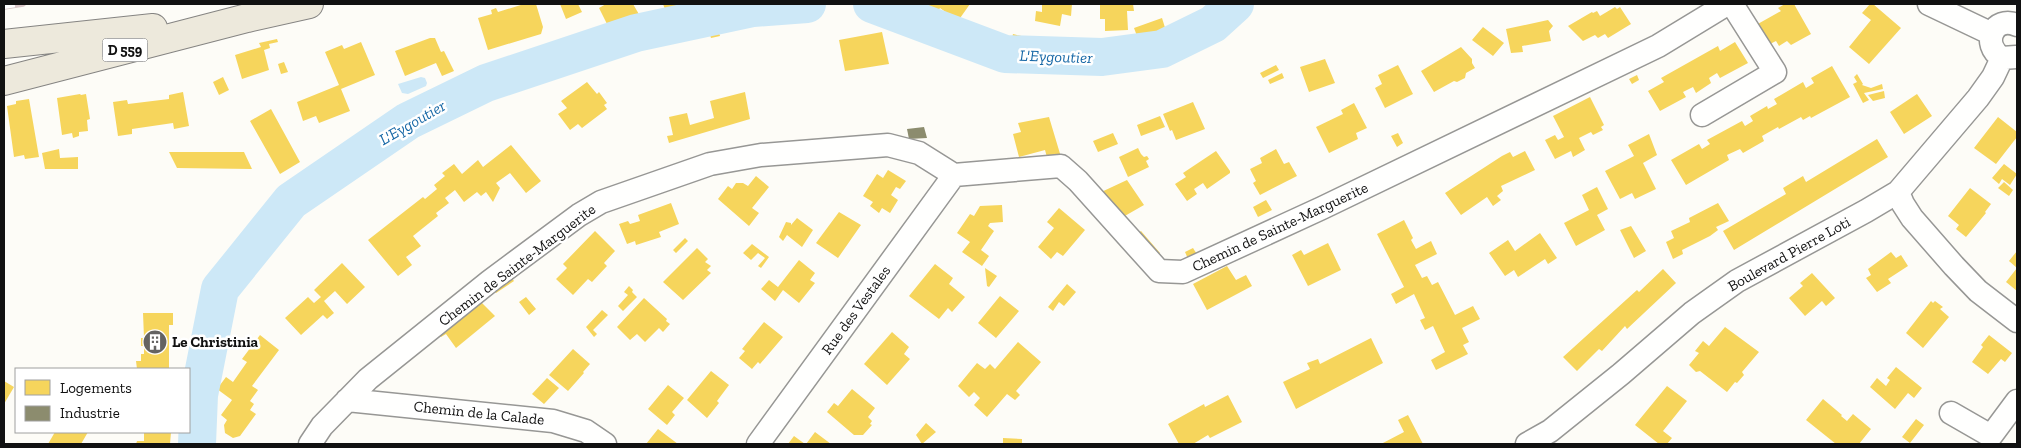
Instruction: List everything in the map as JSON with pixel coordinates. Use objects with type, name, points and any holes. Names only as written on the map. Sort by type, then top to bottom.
[{"type":"main road","name":"D 559","points":[[4,81],[246,18],[309,4]]},
{"type":"main road","name":"D 559","points":[[4,44],[246,18]]},
{"type":"street","name":"Chemin de Sainte-Marguerite","points":[[310,444],[322,426],[368,379],[490,281],[579,215],[600,202],[710,164],[780,153],[888,145],[919,153],[954,175],[1061,166],[1078,181],[1159,271],[1182,272],[1331,204],[1658,46],[1727,4]]},
{"type":"street","points":[[1702,115],[1775,72],[1732,4]]},
{"type":"street","points":[[1929,4],[1992,34]]},
{"type":"street","points":[[2013,58],[1992,48],[1990,41],[1992,34],[1998,26],[2013,23],[2017,25]]},
{"type":"street","name":"Boulevard Pierre Loti","points":[[1526,444],[1550,431],[1621,374],[1692,313],[1737,281],[1898,192],[1993,78],[2013,58]]},
{"type":"street","name":"Rue des Vestales","points":[[758,444],[954,175]]},
{"type":"street","points":[[1898,192],[1912,218],[1954,266],[1978,291],[2017,321]]},
{"type":"street","name":"Chemin de la Calade","points":[[347,400],[553,421],[586,431],[605,444]]},
{"type":"street","points":[[1951,413],[1991,436],[2017,401]]},
{"type":"water","points":[[421,77],[425,78],[426,86],[408,94],[402,93],[398,84]]},
{"type":"building: Logements","points":[[524,4],[536,4],[543,27],[541,34],[488,50],[478,18],[492,14],[491,10],[496,8],[498,12]]},
{"type":"building: Logements","points":[[560,4],[578,4],[582,12],[566,19]]},
{"type":"building: Logements","points":[[606,4],[633,4],[640,16],[608,26],[599,8]]},
{"type":"building: Logements","points":[[663,4],[680,4],[682,8],[666,12]]},
{"type":"building: Logements","points":[[922,4],[970,4],[958,21],[940,8],[936,14]]},
{"type":"building: Logements","points":[[1042,4],[1072,4],[1071,16],[1062,14],[1060,26],[1035,21],[1036,11],[1042,12]]},
{"type":"building: Logements","points":[[1133,4],[1134,11],[1127,11],[1128,30],[1105,31],[1105,19],[1100,19],[1100,5]]},
{"type":"building: Logements","points":[[1785,4],[1794,4],[1811,34],[1791,45],[1787,41],[1779,46],[1776,41],[1768,45],[1756,25],[1781,11],[1778,8]]},
{"type":"building: Logements","points":[[1870,4],[1873,4],[1901,28],[1869,64],[1849,47],[1871,20],[1862,13]]},
{"type":"building: Logements","points":[[1615,7],[1617,9],[1620,7],[1631,24],[1608,38],[1605,34],[1598,38],[1595,35],[1583,41],[1568,26],[1592,12],[1597,11],[1600,16]]},
{"type":"building: Logements","points":[[1162,18],[1167,34],[1140,44],[1134,28]]},
{"type":"building: Logements","points":[[1548,20],[1553,26],[1549,31],[1551,41],[1522,46],[1523,52],[1511,53],[1506,29]]},
{"type":"building: Logements","points":[[1483,27],[1504,43],[1493,56],[1472,40]]},
{"type":"building: Logements","points":[[718,29],[720,36],[711,38],[709,31]]},
{"type":"building: Logements","points":[[882,32],[889,64],[845,71],[839,40]]},
{"type":"building: Logements","points":[[1013,34],[1026,37],[1023,52],[1009,49]]},
{"type":"building: Logements","points":[[430,38],[435,38],[441,52],[444,51],[454,71],[442,76],[436,63],[405,76],[395,51]]},
{"type":"building: Logements","points":[[277,39],[278,42],[269,44],[270,48],[264,50],[269,70],[242,79],[235,55],[261,47],[259,43]]},
{"type":"building: Logements","points":[[361,42],[375,75],[341,89],[350,111],[319,123],[316,116],[303,121],[297,102],[339,85],[325,52],[342,45],[344,49]]},
{"type":"building: Logements","points":[[1735,42],[1748,63],[1720,78],[1717,73],[1709,78],[1711,83],[1696,93],[1693,87],[1683,92],[1686,97],[1660,111],[1648,91],[1664,82],[1661,78],[1718,46],[1720,51]]},
{"type":"building: Logements","points":[[1461,47],[1472,59],[1475,68],[1466,73],[1465,78],[1457,82],[1454,81],[1434,92],[1421,71]]},
{"type":"building: Logements","points":[[1325,59],[1335,83],[1309,92],[1300,67]]},
{"type":"building: Logements","points":[[284,62],[288,72],[281,74],[278,64]]},
{"type":"building: Logements","points":[[1276,65],[1279,70],[1263,78],[1260,73]]},
{"type":"building: Logements","points":[[1398,65],[1413,94],[1385,108],[1375,88],[1382,84],[1378,75]]},
{"type":"building: Logements","points":[[1832,66],[1850,97],[1811,118],[1810,116],[1803,120],[1801,117],[1779,129],[1778,127],[1762,136],[1764,141],[1743,153],[1740,149],[1727,155],[1729,160],[1686,185],[1671,160],[1699,144],[1702,149],[1710,144],[1707,140],[1742,121],[1745,126],[1753,121],[1750,116],[1767,106],[1768,109],[1777,104],[1774,99],[1803,82],[1806,88],[1814,83],[1811,78]]},
{"type":"building: Logements","points":[[1282,73],[1284,78],[1270,84],[1268,80]]},
{"type":"building: Logements","points":[[1857,74],[1862,85],[1871,88],[1882,84],[1883,89],[1864,93],[1869,100],[1863,103],[1853,84],[1857,82],[1854,77]]},
{"type":"building: Logements","points":[[1637,75],[1639,80],[1632,84],[1629,79]]},
{"type":"building: Logements","points":[[223,77],[229,90],[219,95],[213,82]]},
{"type":"building: Logements","points":[[587,82],[597,94],[599,92],[607,103],[604,105],[607,109],[582,128],[578,124],[570,130],[558,114],[567,108],[561,101]]},
{"type":"building: Logements","points":[[1884,91],[1885,98],[1873,101],[1868,95]]},
{"type":"building: Logements","points":[[183,92],[189,126],[174,129],[173,123],[132,129],[132,134],[118,136],[113,102],[127,100],[128,104],[169,99],[169,95]]},
{"type":"building: Logements","points":[[745,92],[750,119],[669,143],[667,136],[673,135],[669,117],[687,113],[690,125],[714,118],[710,101]]},
{"type":"building: Logements","points":[[86,94],[90,119],[87,120],[88,131],[79,132],[79,136],[73,138],[72,133],[62,135],[57,98]]},
{"type":"building: Logements","points":[[1917,94],[1932,116],[1904,134],[1890,112]]},
{"type":"building: Logements","points":[[1590,97],[1604,125],[1601,127],[1603,130],[1593,135],[1591,132],[1579,138],[1585,150],[1573,157],[1571,151],[1555,159],[1545,140],[1555,135],[1558,140],[1564,137],[1553,116]]},
{"type":"building: Logements","points":[[29,99],[39,157],[25,159],[24,155],[14,157],[7,106],[16,104],[16,101]]},
{"type":"building: Logements","points":[[1193,102],[1205,129],[1176,140],[1163,114]]},
{"type":"building: Logements","points":[[1354,103],[1367,128],[1356,133],[1358,139],[1329,153],[1316,127],[1343,114],[1341,110]]},
{"type":"building: Logements","points":[[271,109],[300,162],[280,174],[250,121]]},
{"type":"building: Logements","points":[[1160,116],[1165,127],[1141,136],[1137,125]]},
{"type":"building: Logements","points":[[1049,117],[1061,157],[1048,161],[1045,150],[1019,157],[1013,134],[1021,132],[1018,123]]},
{"type":"building: Logements","points":[[1998,117],[2017,132],[2017,137],[1996,164],[1974,148]]},
{"type":"building: Logements","points":[[1113,133],[1118,144],[1098,152],[1093,141]]},
{"type":"building: Logements","points":[[1398,133],[1403,143],[1397,147],[1391,136]]},
{"type":"building: Logements","points":[[1649,134],[1657,155],[1643,163],[1656,189],[1635,199],[1632,193],[1620,199],[1605,171],[1634,156],[1628,145]]},
{"type":"building: Logements","points":[[1877,139],[1888,157],[1734,250],[1723,231],[1786,194],[1783,188],[1803,176],[1806,182]]},
{"type":"building: Logements","points":[[511,145],[541,181],[526,193],[510,173],[496,183],[500,188],[493,202],[486,192],[481,196],[477,192],[464,202],[455,190],[445,198],[449,203],[436,213],[438,216],[413,236],[421,246],[406,257],[412,265],[398,276],[368,240],[423,197],[425,199],[437,189],[434,185],[445,176],[442,173],[454,164],[462,174],[478,160],[483,167]]},
{"type":"building: Logements","points":[[1138,148],[1144,157],[1147,156],[1149,159],[1146,161],[1149,167],[1128,177],[1119,157]]},
{"type":"building: Logements","points":[[59,149],[60,158],[78,157],[78,169],[45,169],[42,153]]},
{"type":"building: Logements","points":[[1276,149],[1284,164],[1289,162],[1297,176],[1260,195],[1253,183],[1256,181],[1250,169],[1262,163],[1260,158]]},
{"type":"building: Logements","points":[[1216,151],[1230,173],[1207,189],[1203,183],[1194,189],[1197,194],[1187,201],[1175,184],[1186,177],[1183,173]]},
{"type":"building: Logements","points":[[1525,151],[1535,170],[1501,186],[1503,191],[1497,196],[1501,200],[1493,206],[1487,197],[1461,215],[1445,193],[1502,156],[1510,152],[1513,157]]},
{"type":"building: Logements","points":[[169,152],[244,152],[252,169],[177,168]]},
{"type":"building: Logements","points":[[2004,164],[2017,174],[2010,185],[2002,179],[1999,184],[1992,178]]},
{"type":"building: Logements","points":[[888,170],[906,181],[900,189],[896,187],[891,195],[898,200],[890,213],[882,208],[879,213],[870,206],[873,202],[863,196],[877,174],[883,178]]},
{"type":"building: Logements","points":[[756,176],[769,187],[752,208],[759,213],[749,226],[718,199],[728,186],[732,189],[736,183],[743,183],[748,186]]},
{"type":"building: Logements","points":[[1127,180],[1144,205],[1123,217],[1097,194]]},
{"type":"building: Logements","points":[[2004,182],[2013,190],[2009,196],[1998,188]]},
{"type":"building: Logements","points":[[1597,187],[1608,209],[1597,215],[1605,230],[1576,246],[1564,223],[1589,210],[1582,195]]},
{"type":"building: Logements","points":[[1970,188],[1991,204],[1966,237],[1956,229],[1959,225],[1948,216]]},
{"type":"building: Logements","points":[[1266,200],[1272,210],[1258,217],[1253,207]]},
{"type":"building: Logements","points":[[671,203],[679,224],[659,232],[661,237],[636,245],[635,241],[627,244],[619,224],[628,221],[630,224],[640,221],[638,215]]},
{"type":"building: Logements","points":[[1718,203],[1729,221],[1716,227],[1718,230],[1710,236],[1682,250],[1683,254],[1673,259],[1666,242],[1674,238],[1671,231],[1690,222],[1689,218]]},
{"type":"building: Logements","points":[[1002,205],[1003,222],[990,223],[988,226],[994,231],[981,250],[989,256],[982,266],[962,252],[970,242],[957,233],[970,214],[974,216],[980,206]]},
{"type":"building: Logements","points":[[1059,208],[1085,230],[1063,256],[1057,252],[1051,259],[1038,247],[1054,228],[1047,222]]},
{"type":"building: Logements","points":[[839,212],[861,225],[838,258],[816,243]]},
{"type":"building: Logements","points":[[797,218],[813,230],[802,247],[787,235],[783,241],[779,237],[786,222],[791,223],[791,225]]},
{"type":"building: Logements","points":[[1404,220],[1416,249],[1431,241],[1437,254],[1415,265],[1422,278],[1427,276],[1432,285],[1438,282],[1455,315],[1473,306],[1480,319],[1462,328],[1469,342],[1463,345],[1468,354],[1436,370],[1431,360],[1445,352],[1433,326],[1425,330],[1420,320],[1425,318],[1414,294],[1396,304],[1391,294],[1404,287],[1377,234]]},
{"type":"building: Logements","points":[[1631,226],[1646,251],[1634,258],[1620,230]]},
{"type":"building: Logements","points":[[595,231],[615,251],[604,263],[607,266],[592,282],[588,279],[573,295],[556,279],[567,268],[563,264]]},
{"type":"building: Logements","points":[[1141,231],[1160,253],[1153,258],[1133,237]]},
{"type":"building: Logements","points":[[1540,233],[1557,258],[1548,264],[1545,259],[1518,277],[1514,270],[1505,276],[1489,253],[1508,240],[1515,251]]},
{"type":"building: Logements","points":[[685,238],[688,241],[676,253],[673,250]]},
{"type":"building: Logements","points":[[1328,243],[1341,270],[1308,286],[1292,255],[1301,250],[1304,255]]},
{"type":"building: Logements","points":[[752,244],[769,257],[761,268],[758,266],[765,258],[758,253],[751,260],[743,253]]},
{"type":"building: Logements","points":[[697,248],[708,259],[705,262],[711,266],[707,270],[711,273],[683,300],[663,282]]},
{"type":"building: Logements","points":[[1193,248],[1198,256],[1189,261],[1185,252]]},
{"type":"building: Logements","points":[[2017,251],[2017,268],[2009,261]]},
{"type":"building: Logements","points":[[1891,252],[1896,258],[1901,255],[1908,266],[1888,279],[1891,283],[1877,292],[1866,278],[1871,275],[1868,269]]},
{"type":"building: Logements","points":[[799,260],[815,273],[810,280],[815,283],[799,303],[783,290],[775,301],[761,289],[769,280],[778,287]]},
{"type":"building: Logements","points":[[342,263],[365,287],[347,304],[335,291],[324,301],[334,313],[327,319],[323,315],[301,335],[285,318],[308,297],[314,303],[321,297],[314,290]]},
{"type":"building: Logements","points":[[935,264],[953,278],[949,284],[965,297],[952,312],[948,308],[939,319],[909,296]]},
{"type":"building: Logements","points":[[1227,266],[1236,280],[1246,275],[1252,286],[1207,310],[1193,284]]},
{"type":"building: Logements","points":[[985,268],[997,276],[989,287],[987,286]]},
{"type":"building: Logements","points":[[2017,268],[2017,291],[2006,282]]},
{"type":"building: Logements","points":[[1663,269],[1676,283],[1627,329],[1625,326],[1602,351],[1599,349],[1577,371],[1563,357]]},
{"type":"building: Logements","points":[[1812,273],[1835,298],[1826,306],[1822,301],[1805,316],[1789,298],[1803,286],[1800,283]]},
{"type":"building: Logements","points":[[511,277],[514,281],[496,293],[492,289]]},
{"type":"building: Logements","points":[[1067,284],[1076,292],[1064,306],[1059,302],[1053,311],[1048,307]]},
{"type":"building: Logements","points":[[629,286],[637,297],[623,311],[618,306],[628,295],[624,292]]},
{"type":"building: Logements","points":[[1000,296],[1019,311],[996,338],[978,323]]},
{"type":"building: Logements","points":[[526,297],[536,309],[529,315],[519,302]]},
{"type":"building: Logements","points":[[644,298],[670,324],[663,332],[659,328],[645,342],[637,334],[630,340],[617,327]]},
{"type":"building: Logements","points":[[479,300],[495,316],[456,348],[446,334],[441,337],[438,333]]},
{"type":"building: Logements","points":[[1931,301],[1933,303],[1935,301],[1943,307],[1940,309],[1949,317],[1923,348],[1906,333]]},
{"type":"building: Logements","points":[[602,310],[608,315],[593,330],[597,334],[594,337],[586,327]]},
{"type":"building: Logements","name":"Le Christinia","points":[[143,313],[173,313],[173,325],[169,325],[169,368],[137,368],[136,361],[141,361],[141,354],[144,354],[141,338],[144,338]]},
{"type":"building: Logements","points":[[764,322],[783,337],[760,364],[758,362],[752,369],[739,358],[745,351],[742,349]]},
{"type":"building: Logements","points":[[1725,327],[1759,352],[1742,372],[1744,375],[1727,392],[1700,371],[1696,372],[1689,365],[1699,353],[1695,351],[1703,341],[1709,346]]},
{"type":"building: Logements","points":[[892,332],[909,347],[904,354],[910,359],[887,385],[864,364]]},
{"type":"building: Logements","points":[[260,335],[279,350],[252,386],[258,390],[250,401],[254,404],[250,410],[256,414],[240,436],[233,438],[225,433],[224,425],[227,420],[221,415],[232,400],[217,389],[226,377],[233,382],[247,362],[242,359]]},
{"type":"building: Logements","points":[[1989,335],[2012,353],[2005,362],[2001,359],[1988,374],[1972,362]]},
{"type":"building: Logements","points":[[1371,338],[1383,363],[1296,409],[1283,382],[1310,369],[1307,363],[1318,359],[1320,364]]},
{"type":"building: Logements","points":[[1018,342],[1041,362],[1016,391],[1020,395],[1015,400],[1007,394],[987,417],[974,405],[980,398],[974,392],[969,397],[958,386],[977,363],[985,369],[990,364],[995,369]]},
{"type":"building: Logements","points":[[573,349],[590,364],[568,391],[549,375]]},
{"type":"building: Logements","points":[[1896,367],[1922,388],[1914,398],[1908,393],[1895,409],[1870,387],[1877,378],[1886,386],[1890,380],[1887,378]]},
{"type":"building: Logements","points":[[711,371],[729,385],[717,401],[719,403],[707,418],[687,400]]},
{"type":"building: Logements","points":[[547,378],[559,388],[544,404],[532,394]]},
{"type":"building: Logements","points":[[4,381],[14,387],[4,404]]},
{"type":"building: Logements","points":[[668,385],[684,398],[672,412],[675,415],[667,425],[648,409]]},
{"type":"building: Logements","points":[[1667,386],[1687,401],[1663,431],[1672,438],[1667,444],[1659,444],[1635,425]]},
{"type":"building: Logements","points":[[852,389],[875,408],[868,417],[872,421],[870,424],[872,425],[863,435],[854,435],[827,412],[834,403],[838,406]]},
{"type":"building: Logements","points":[[1228,395],[1242,422],[1210,438],[1208,435],[1193,444],[1179,444],[1168,424],[1204,404],[1205,407]]},
{"type":"building: Logements","points":[[1823,399],[1847,421],[1853,414],[1871,429],[1859,444],[1836,444],[1806,420]]},
{"type":"building: Logements","points":[[1408,415],[1423,444],[1381,444],[1404,432],[1398,420]]},
{"type":"building: Logements","points":[[1916,419],[1924,425],[1910,443],[1902,437]]},
{"type":"building: Logements","points":[[926,423],[936,432],[922,444],[916,435]]},
{"type":"building: Logements","points":[[658,429],[678,444],[646,444]]},
{"type":"building: Logements","points":[[815,432],[831,444],[806,444]]},
{"type":"building: Logements","points":[[54,433],[87,433],[81,444],[48,444]]},
{"type":"building: Logements","points":[[144,433],[171,433],[170,444],[136,444],[137,441],[144,441]]},
{"type":"building: Logements","points":[[794,436],[805,444],[788,444]]},
{"type":"building: Logements","points":[[1003,438],[1022,439],[1022,444],[1003,444]]},
{"type":"building: Industrie","points":[[924,127],[927,138],[909,139],[907,129]]},
{"type":"waterway","name":"L'Eygoutier","points":[[197,444],[199,395],[220,289],[291,201],[408,121],[486,83],[636,33],[753,8],[807,4]]},
{"type":"waterway","name":"L'Eygoutier","points":[[872,4],[1005,54],[1102,57],[1162,49],[1213,24],[1235,4]]},
{"type":"railway","points":[[4,7],[23,4]]},
{"type":"place","name":"Le Christinia","points":[[155,342]]}]
